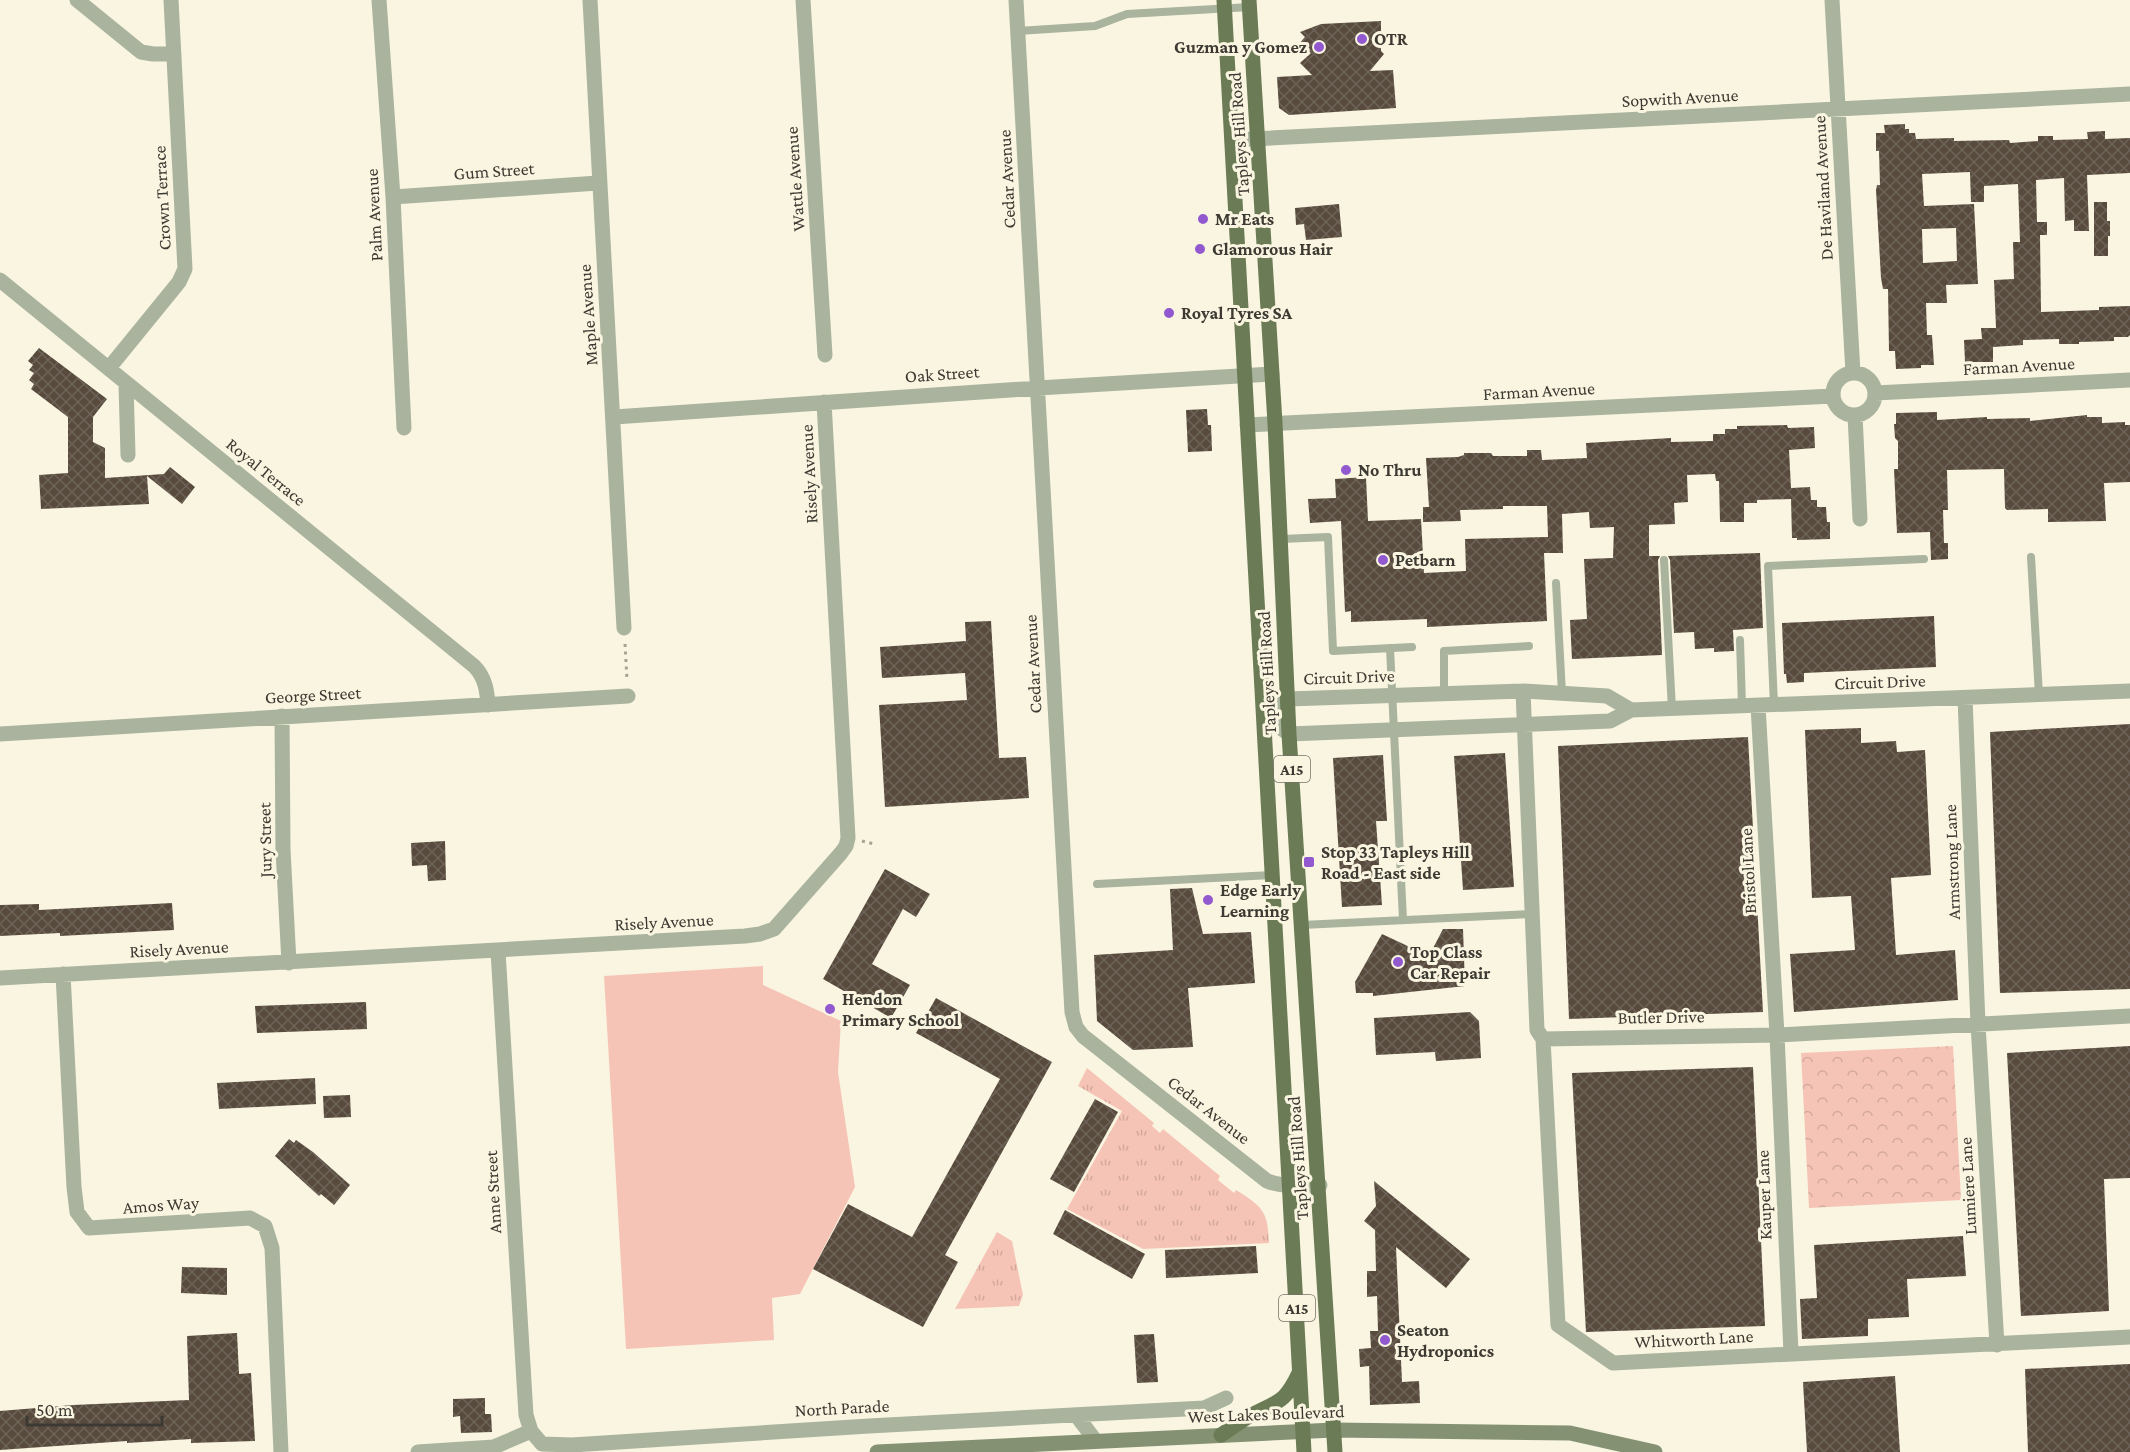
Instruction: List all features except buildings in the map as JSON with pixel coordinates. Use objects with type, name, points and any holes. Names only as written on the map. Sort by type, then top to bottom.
[{"type":"main road","name":"Tapleys Hill Road","points":[[1250,3],[1275,423],[1289,734],[1320,1185],[1335,1452]]},
{"type":"main road","name":"Tapleys Hill Road","points":[[1225,4],[1304,1452]]},
{"type":"main road","points":[[1221,1435],[1250,1416],[1275,1405],[1292,1388],[1299,1372]]},
{"type":"main road","name":"West Lakes Boulevard","points":[[877,1452],[1334,1430],[1570,1433],[1655,1452]]},
{"type":"street","points":[[77,0],[141,52],[174,54]]},
{"type":"street","name":"Crown Terrace","points":[[109,368],[179,282],[185,269],[171,0]]},
{"type":"street","name":"Palm Avenue","points":[[380,0],[393,197],[404,428]]},
{"type":"street","name":"Maple Avenue","points":[[590,0],[598,183],[614,417],[624,628]]},
{"type":"street","name":"Wattle Avenue","points":[[803,0],[825,355]]},
{"type":"street","name":"Cedar Avenue","points":[[1016,0],[1070,996],[1074,1019],[1083,1036],[1268,1181],[1276,1185],[1320,1185]]},
{"type":"street","name":"De Haviland Avenue","points":[[1832,0],[1853,374]]},
{"type":"street","name":"Sopwith Avenue","points":[[1233,140],[2130,94]]},
{"type":"street","name":"Gum Street","points":[[393,197],[598,183]]},
{"type":"street","name":"Royal Terrace","points":[[0,280],[474,666],[486,684],[488,705]]},
{"type":"street","name":"Oak Street","points":[[614,417],[1038,387],[1272,374]]},
{"type":"street","points":[[1853,374],[1868,379],[1875,393],[1873,404],[1855,415],[1838,408],[1833,396],[1840,379],[1853,374]]},
{"type":"street","name":"Farman Avenue","points":[[1875,393],[2130,380]]},
{"type":"street","points":[[126,384],[128,455]]},
{"type":"street","name":"Farman Avenue","points":[[1247,425],[1833,396]]},
{"type":"street","name":"Risely Avenue","points":[[0,978],[498,951],[760,934],[774,929],[846,846],[848,838],[824,402]]},
{"type":"street","points":[[1855,415],[1860,519]]},
{"type":"street","points":[[1523,691],[1537,1030],[1543,1039]]},
{"type":"street","name":"Circuit Drive","points":[[1264,717],[1288,699],[1523,691],[1607,696],[1631,710]]},
{"type":"street","name":"Circuit Drive","points":[[1289,734],[1610,721],[1631,710],[2130,692]]},
{"type":"street","name":"George Street","points":[[0,734],[628,696]]},
{"type":"street","name":"Armstrong Lane","points":[[1965,698],[1978,1024]]},
{"type":"street","name":"Bristol Lane","points":[[1750,706],[1777,1035]]},
{"type":"street","name":"Jury Street","points":[[282,716],[283,849],[289,963]]},
{"type":"street","points":[[1264,717],[1289,734]]},
{"type":"street","name":"Anne Street","points":[[498,951],[525,1403],[531,1431]]},
{"type":"street","name":"Amos Way","points":[[63,974],[73,1175],[77,1212],[89,1228],[250,1218],[266,1227],[272,1248],[282,1452]]},
{"type":"street","name":"Butler Drive","points":[[1543,1039],[1777,1035],[2130,1016]]},
{"type":"street","name":"Lumiere Lane","points":[[1978,1024],[1997,1345]]},
{"type":"street","name":"Kauper Lane","points":[[1777,1035],[1791,1353]]},
{"type":"street","name":"Whitworth Lane","points":[[1543,1039],[1558,1325],[1613,1363],[2130,1337]]},
{"type":"street","name":"North Parade","points":[[531,1431],[542,1444],[616,1447],[1203,1408],[1226,1398]]},
{"type":"street","points":[[1076,1415],[1095,1440]]},
{"type":"street","points":[[418,1452],[494,1447],[531,1431]]},
{"type":"lane","points":[[1018,31],[1095,26],[1127,14],[1250,3]]},
{"type":"lane","points":[[1281,539],[1328,537],[1333,651],[1412,647]]},
{"type":"lane","points":[[2031,557],[2038,695]]},
{"type":"lane","points":[[1774,705],[1767,566],[1924,559]]},
{"type":"lane","points":[[1664,560],[1672,709]]},
{"type":"lane","points":[[1556,583],[1562,693]]},
{"type":"lane","points":[[1740,640],[1750,706]]},
{"type":"lane","points":[[1444,693],[1444,651],[1529,646]]},
{"type":"lane","points":[[1390,648],[1403,920]]},
{"type":"lane","points":[[1097,884],[1272,876]]},
{"type":"lane","points":[[1302,925],[1532,914]]},
{"type":"path","points":[[624,628],[628,696]]},
{"type":"green space","points":[[763,966],[763,985],[841,1021],[838,1072],[855,1187],[800,1294],[772,1298],[774,1340],[626,1349],[604,976]]},
{"type":"green space","points":[[1953,1046],[1961,1200],[1809,1208],[1801,1053]]},
{"type":"green space","points":[[1087,1068],[1154,1123],[1152,1126],[1160,1133],[1163,1129],[1220,1176],[1218,1180],[1234,1193],[1236,1190],[1258,1206],[1265,1217],[1269,1243],[1143,1249],[1067,1209],[1122,1111],[1078,1086]]},
{"type":"green space","points":[[997,1232],[1012,1241],[1023,1295],[1019,1306],[955,1309]]},
{"type":"place","name":"OTR","points":[[1362,39]]},
{"type":"place","name":"Guzman y Gomez","points":[[1319,47]]},
{"type":"place","name":"Mr Eats","points":[[1203,219]]},
{"type":"place","name":"Glamorous Hair","points":[[1200,249]]},
{"type":"place","name":"Royal Tyres SA","points":[[1169,313]]},
{"type":"place","name":"No Thru","points":[[1346,470]]},
{"type":"place","name":"Petbarn","points":[[1383,560]]},
{"type":"place","name":"Stop 33 Tapleys Hill Road - East side","points":[[1309,862]]},
{"type":"place","name":"Edge Early Learning","points":[[1208,900]]},
{"type":"place","name":"Top Class Car Repair","points":[[1398,962]]},
{"type":"place","name":"Hendon Primary School","points":[[830,1009]]},
{"type":"place","name":"Seaton Hydroponics","points":[[1385,1340]]}]
